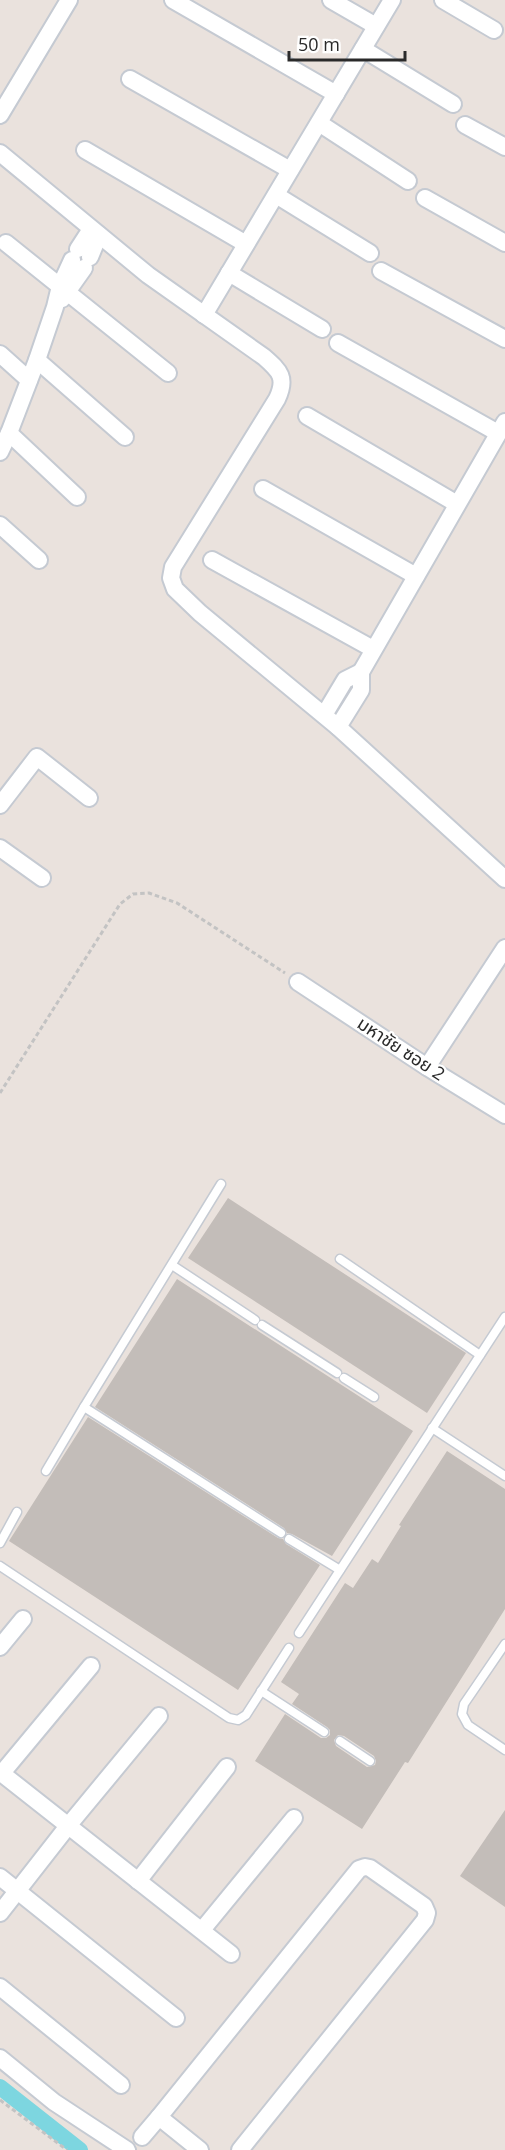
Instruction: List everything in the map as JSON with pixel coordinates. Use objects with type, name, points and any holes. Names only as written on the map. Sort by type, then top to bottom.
[{"type":"street","points":[[0,115],[69,0]]},
{"type":"street","points":[[173,0],[336,94]]},
{"type":"street","points":[[331,0],[376,26]]},
{"type":"street","points":[[204,315],[392,0]]},
{"type":"street","points":[[443,0],[494,30]]},
{"type":"street","points":[[363,49],[453,104]]},
{"type":"street","points":[[130,79],[290,170]]},
{"type":"street","points":[[319,123],[408,181]]},
{"type":"street","points":[[465,125],[505,147]]},
{"type":"street","points":[[85,150],[246,244]]},
{"type":"street","points":[[0,153],[148,275],[274,365],[282,376],[282,387],[272,409],[178,556],[171,578],[176,589],[200,612],[338,727],[505,879]]},
{"type":"street","points":[[276,195],[370,253]]},
{"type":"street","points":[[425,198],[505,243]]},
{"type":"street","points":[[0,452],[56,307],[95,232]]},
{"type":"street","points":[[6,243],[168,373]]},
{"type":"street","points":[[381,271],[505,339]]},
{"type":"street","points":[[229,273],[322,328]]},
{"type":"street","points":[[338,343],[502,428],[373,649],[361,672],[361,690],[338,727]]},
{"type":"street","points":[[0,354],[29,380]]},
{"type":"street","points":[[37,360],[124,436]]},
{"type":"street","points":[[307,416],[457,504]]},
{"type":"street","points":[[9,433],[77,497]]},
{"type":"street","points":[[263,489],[416,576]]},
{"type":"street","points":[[0,525],[39,560]]},
{"type":"street","points":[[212,560],[373,649]]},
{"type":"street","points":[[324,715],[345,680],[361,672]]},
{"type":"street","points":[[0,805],[37,757],[89,798]]},
{"type":"street","points":[[0,848],[42,878]]},
{"type":"street","points":[[427,1067],[505,948]]},
{"type":"street","name":"มหาชัย ซอย 2","points":[[298,982],[505,1115]]},
{"type":"street","points":[[0,1647],[23,1619]]},
{"type":"street","points":[[91,1666],[1,1773],[231,1954]]},
{"type":"street","points":[[0,1913],[159,1716]]},
{"type":"street","points":[[138,1881],[227,1767]]},
{"type":"street","points":[[202,1930],[294,1818]]},
{"type":"street","points":[[142,2138],[359,1869],[370,1868],[424,1906],[427,1913],[425,1920],[240,2150]]},
{"type":"street","points":[[0,1877],[177,2018]]},
{"type":"street","points":[[0,1987],[121,2085]]},
{"type":"street","points":[[0,2058],[54,2103],[128,2150]]},
{"type":"street","points":[[159,2117],[200,2150]]},
{"type":"lane","points":[[46,1471],[221,1184]]},
{"type":"lane","points":[[340,1259],[480,1355]]},
{"type":"lane","points":[[172,1265],[374,1397]]},
{"type":"lane","points":[[298,1633],[505,1317]]},
{"type":"lane","points":[[84,1407],[340,1570]]},
{"type":"lane","points":[[432,1428],[505,1476]]},
{"type":"lane","points":[[0,1543],[17,1512]]},
{"type":"lane","points":[[0,1566],[229,1718],[238,1720],[246,1714],[289,1648]]},
{"type":"lane","points":[[504,1649],[464,1704],[462,1714],[468,1725],[505,1750]]},
{"type":"lane","points":[[261,1691],[324,1732]]},
{"type":"lane","points":[[340,1741],[370,1761]]},
{"type":"path","points":[[0,1093],[120,904],[133,894],[149,893],[177,903],[298,982]]},
{"type":"path","points":[[0,2100],[67,2150]]},
{"type":"building","points":[[228,1198],[466,1353],[427,1413],[188,1258]]},
{"type":"building","points":[[177,1279],[413,1431],[332,1556],[287,1533],[284,1528],[95,1407]]},
{"type":"building","points":[[88,1417],[278,1538],[283,1539],[286,1544],[320,1565],[238,1690],[9,1541]]},
{"type":"building","points":[[447,1451],[505,1489],[505,1609],[408,1763],[405,1762],[362,1829],[255,1761],[285,1714],[321,1738],[330,1735],[327,1727],[292,1704],[299,1694],[281,1682],[345,1583],[353,1588],[372,1559],[378,1563],[401,1526],[399,1525]],"holes":[[[338,1735],[344,1736],[374,1756],[375,1765],[367,1767],[336,1746],[334,1740]]]},
{"type":"building","points":[[505,1810],[505,1907],[460,1876]]},
{"type":"waterway","points":[[0,2087],[80,2150]]}]
